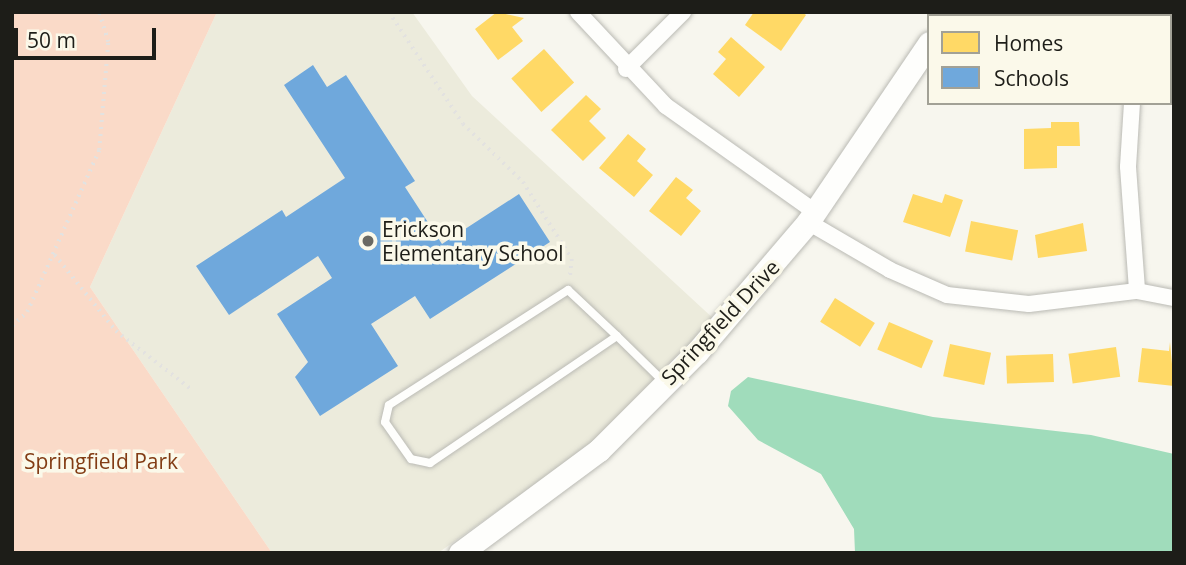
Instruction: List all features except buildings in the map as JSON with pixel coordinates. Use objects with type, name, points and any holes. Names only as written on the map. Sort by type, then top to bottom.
[{"type":"street","points":[[579,12],[626,69],[705,139],[890,270],[947,295],[1048,304],[1137,291],[1174,298]]},
{"type":"street","points":[[626,69],[683,12]]},
{"type":"street","name":"Springfield Drive","points":[[460,553],[599,450],[665,383],[812,217],[927,46]]},
{"type":"street","points":[[1132,105],[1128,167],[1137,291]]},
{"type":"lane","points":[[617,336],[430,463],[411,459],[385,422],[389,405],[568,290],[617,336],[665,383]]},
{"type":"path","points":[[12,326],[27,312],[55,255],[99,150],[108,42],[99,12]]},
{"type":"path","points":[[389,12],[463,124],[523,182],[572,258],[568,290]]},
{"type":"path","points":[[55,255],[116,331],[191,390]]},
{"type":"shaded area","name":"Erickson Elementary School","points":[[217,12],[412,12],[472,96],[715,320],[590,445],[438,553],[272,553],[90,287]]},
{"type":"shaded area","points":[[748,377],[933,417],[1091,435],[1174,454],[1174,553],[855,553],[854,529],[821,474],[758,440],[728,406],[731,391]]},
{"type":"green space","name":"Springfield Park","points":[[12,12],[217,12],[90,287],[272,553],[12,553]]},
{"type":"place","name":"Erickson Elementary School","points":[[368,241]]}]
